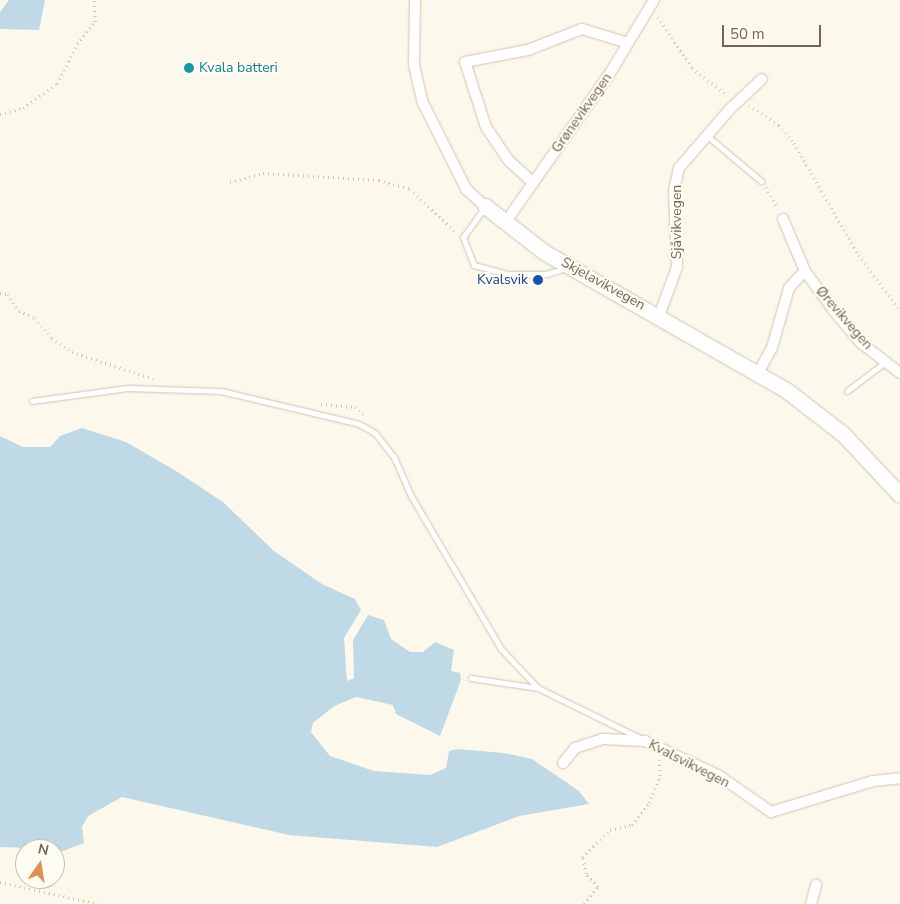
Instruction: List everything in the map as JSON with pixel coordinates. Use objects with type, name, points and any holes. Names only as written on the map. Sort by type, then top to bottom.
[{"type":"main road","name":"Skjelavikvegen","points":[[485,206],[506,223],[572,266],[758,372],[843,434],[900,496]]},
{"type":"street","name":"Skjelavikvegen","points":[[415,0],[414,65],[423,103],[466,189],[485,206]]},
{"type":"street","name":"Grønevikvegen","points":[[506,223],[628,44],[653,1]]},
{"type":"street","points":[[533,182],[510,161],[486,127],[464,62],[528,50],[582,29],[628,44]]},
{"type":"street","name":"Sjåvikvegen","points":[[659,316],[677,267],[674,191],[680,168],[706,135],[762,79]]},
{"type":"street","name":"Ørevikvegen","points":[[783,219],[805,272],[861,343],[900,372]]},
{"type":"street","name":"Ørevikvegen","points":[[758,372],[775,339],[789,288],[805,272]]},
{"type":"street","name":"Kvalsvikvegen","points":[[563,763],[575,748],[603,739],[645,741],[718,775],[771,812],[873,781],[900,778]]},
{"type":"street","points":[[811,904],[816,885]]},
{"type":"lane","points":[[706,135],[761,181]]},
{"type":"lane","points":[[485,206],[463,238],[474,265],[490,272],[546,274],[572,266]]},
{"type":"lane","points":[[847,391],[885,362]]},
{"type":"lane","points":[[32,401],[127,388],[221,392],[331,413],[360,424],[375,433],[394,457],[411,496],[501,649],[538,688]]},
{"type":"lane","points":[[471,678],[538,688],[645,741]]},
{"type":"path","points":[[0,114],[23,108],[58,84],[77,44],[96,22],[94,0]]},
{"type":"path","points":[[653,1],[692,68],[741,101],[790,138],[859,255],[900,310]]},
{"type":"path","points":[[230,182],[263,173],[379,180],[410,189],[463,238]]},
{"type":"path","points":[[761,181],[783,219]]},
{"type":"path","points":[[0,293],[8,294],[20,311],[37,320],[42,329]]},
{"type":"path","points":[[584,904],[598,887],[586,874],[582,857],[610,830],[632,825],[649,803],[660,776],[659,747]]},
{"type":"path","points":[[0,882],[99,904]]},
{"type":"water","points":[[9,0],[45,0],[39,30],[0,29],[0,12]]},
{"type":"water","points":[[82,428],[126,442],[176,471],[223,502],[274,551],[322,584],[355,599],[361,610],[344,638],[347,681],[354,678],[353,640],[368,615],[384,620],[391,639],[410,652],[423,652],[435,642],[454,650],[451,671],[460,673],[461,680],[440,736],[396,714],[393,705],[356,697],[334,706],[313,723],[311,732],[330,756],[374,771],[430,775],[446,768],[449,751],[458,749],[504,753],[532,759],[579,791],[589,804],[519,816],[437,847],[289,835],[122,797],[88,816],[82,827],[84,843],[65,850],[65,839],[15,839],[15,848],[0,847],[0,436],[23,447],[50,447],[60,436]]},
{"type":"place","name":"Kvala batteri","points":[[189,68]]},
{"type":"place","name":"Kvalsvik","points":[[538,280]]}]
